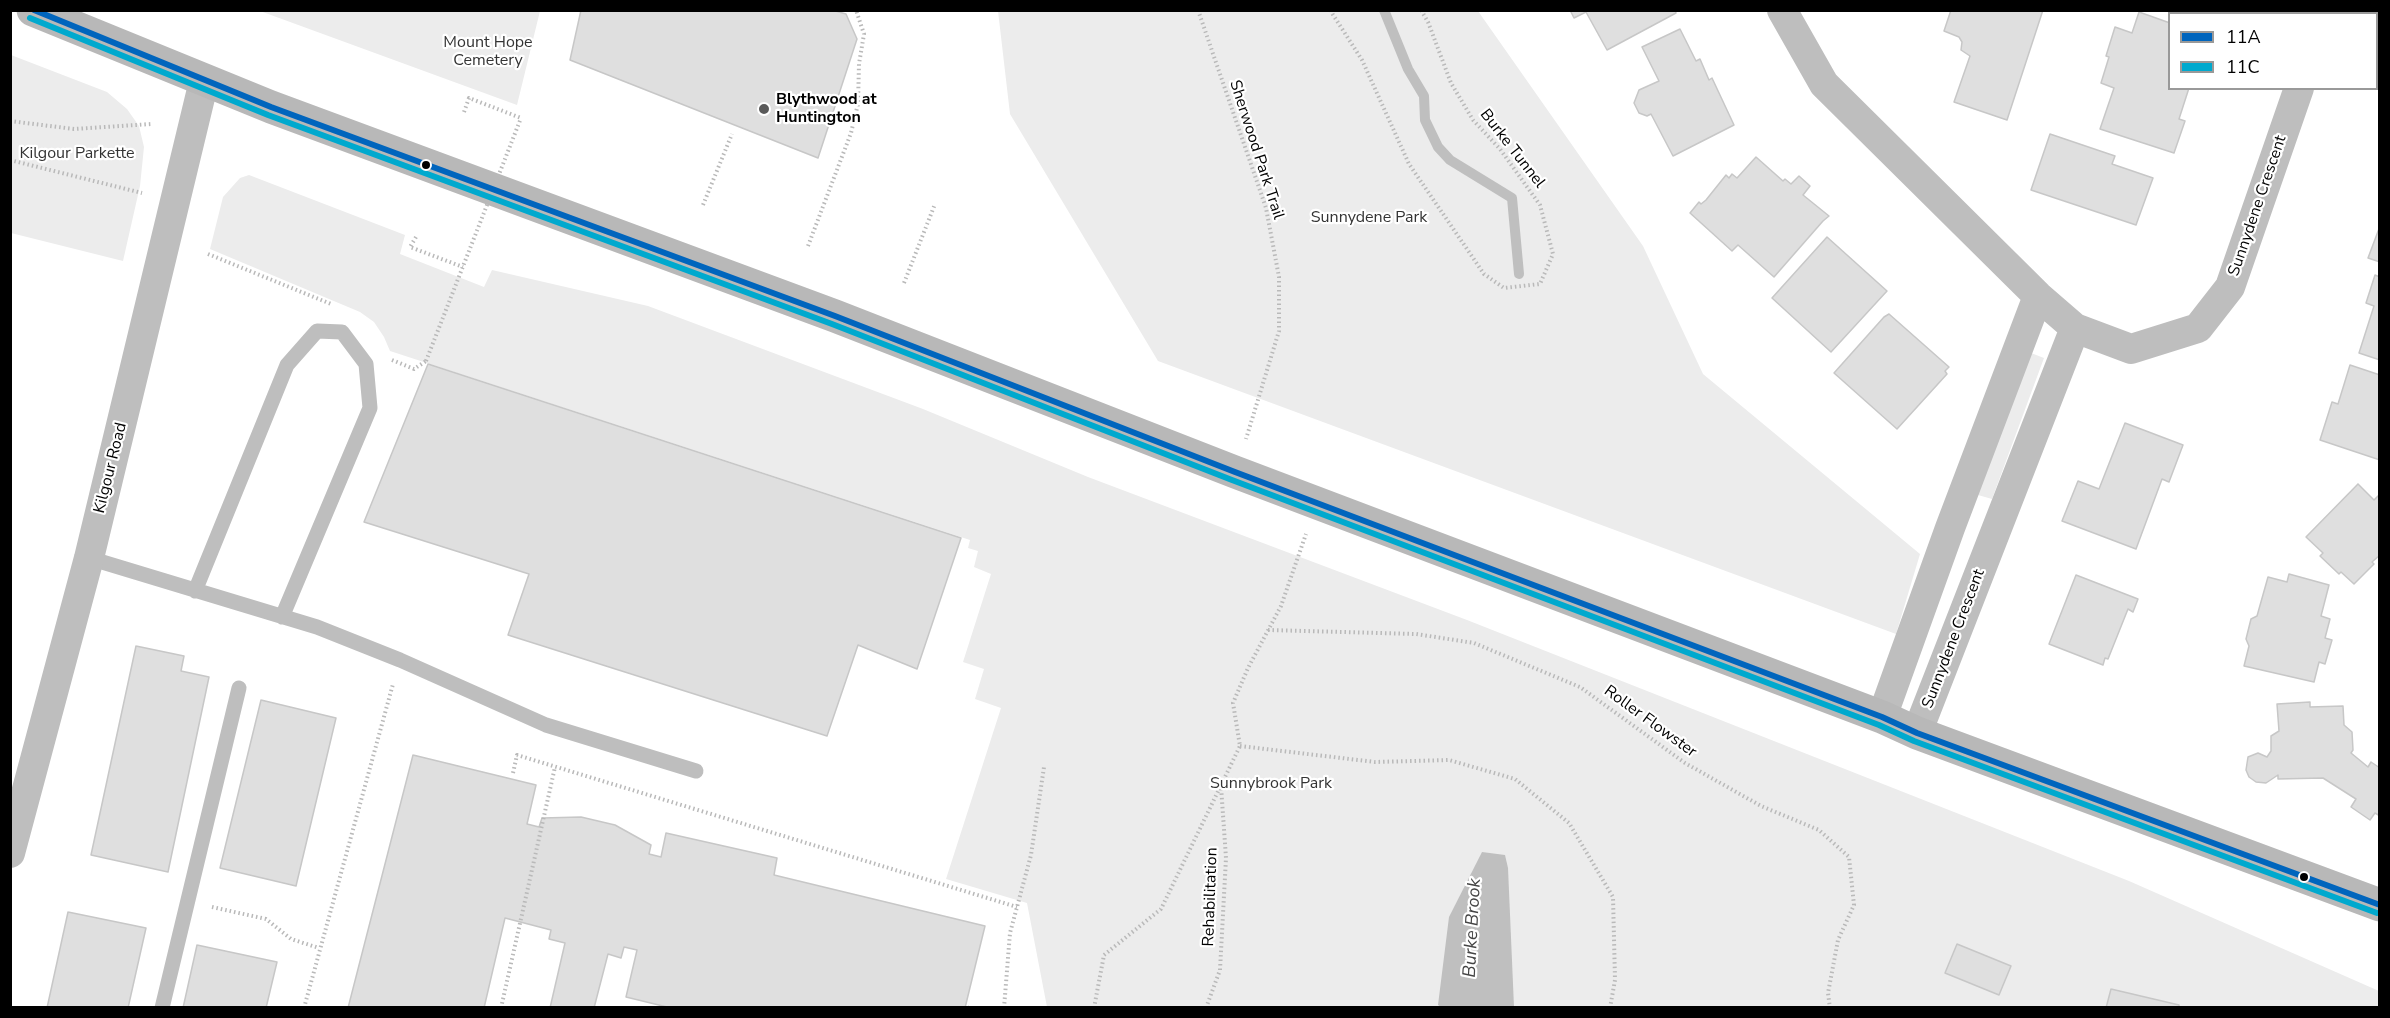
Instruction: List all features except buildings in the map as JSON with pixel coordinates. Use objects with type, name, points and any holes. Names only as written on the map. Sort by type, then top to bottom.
[{"type":"main road","points":[[33,10],[204,81],[835,316],[1235,472],[1882,717],[1917,733],[2379,905]]},
{"type":"street","name":"Sunnydene Crescent","points":[[1782,10],[1824,84],[2038,296],[2075,328],[2130,349],[2198,328],[2230,287],[2298,90]]},
{"type":"street","name":"Kilgour Road","points":[[10,853],[89,558],[204,81]]},
{"type":"street","points":[[1882,717],[1950,528],[2038,296]]},
{"type":"street","name":"Sunnydene Crescent","points":[[1917,733],[2075,328]]},
{"type":"street","points":[[1950,528],[1990,544]]},
{"type":"lane","points":[[195,591],[287,364],[317,331],[342,332],[366,364],[370,408],[282,617]]},
{"type":"lane","points":[[89,558],[317,627],[400,660],[546,725],[696,771]]},
{"type":"lane","points":[[162,1008],[239,688]]},
{"type":"path","points":[[808,246],[851,133],[858,104],[859,64],[864,33],[856,10]]},
{"type":"path","name":"Sherwood Park Trail","points":[[1198,10],[1266,208],[1280,277],[1279,331],[1235,472]]},
{"type":"path","name":"Burke Tunnel","points":[[1330,10],[1362,60],[1409,164],[1484,274],[1504,288],[1540,284],[1552,254],[1540,205],[1500,149],[1473,120],[1451,84],[1428,22],[1421,10]]},
{"type":"path","points":[[426,361],[521,118],[469,98],[464,112]]},
{"type":"path","points":[[10,121],[74,129],[151,124]]},
{"type":"path","points":[[703,205],[732,134]]},
{"type":"path","points":[[10,160],[145,194]]},
{"type":"path","points":[[904,283],[935,204]]},
{"type":"path","points":[[416,237],[410,247],[463,267]]},
{"type":"path","points":[[1094,1008],[1104,955],[1161,909],[1240,746],[1233,703],[1248,668],[1281,606],[1319,503]]},
{"type":"path","name":"Roller Flowster","points":[[1268,630],[1416,634],[1463,639],[1580,687],[1685,763],[1761,806],[1819,830],[1849,857],[1854,904],[1838,940],[1828,993],[1830,1008]]},
{"type":"path","points":[[304,1008],[400,660]]},
{"type":"path","points":[[1240,746],[1375,762],[1449,759],[1515,779],[1569,823],[1613,897],[1615,980],[1610,1008]]},
{"type":"path","points":[[513,773],[517,755],[1017,907]]},
{"type":"path","points":[[501,1008],[555,767]]},
{"type":"path","points":[[1004,1008],[1010,933],[1031,855],[1044,767]]},
{"type":"path","name":"Rehabilitation","points":[[1206,1008],[1220,970],[1226,858],[1221,784]]},
{"type":"path","points":[[188,902],[266,919],[291,939],[319,948]]},
{"type":"green space","name":"Mount Hope Cemetery","points":[[260,11],[540,11],[517,105]]},
{"type":"green space","name":"Sunnydene Park","points":[[998,11],[1478,11],[1643,246],[1703,374],[1920,554],[1896,634],[1158,361],[1010,114]]},
{"type":"green space","name":"Kilgour Parkette","points":[[11,55],[107,92],[127,109],[139,126],[144,147],[140,186],[123,261],[11,233]]},
{"type":"green space","name":"Sunnybrook Park","points":[[249,175],[405,235],[400,254],[484,287],[492,270],[648,306],[923,409],[1088,477],[1467,620],[2129,881],[2379,991],[2379,1007],[2179,1007],[2179,1005],[2111,989],[2106,1008],[1047,1007],[1027,903],[946,879],[1001,708],[975,699],[984,669],[963,662],[991,574],[974,567],[978,551],[968,548],[970,540],[390,351],[374,322],[360,312],[210,249],[223,197],[240,178]]},
{"type":"green space","points":[[2031,353],[2044,358],[1992,499],[1978,495]]},
{"type":"water","points":[[1482,852],[1505,855],[1508,868],[1514,1007],[1441,1007],[1438,1005],[1449,917]]},
{"type":"waterway","name":"Burke Brook","points":[[1384,10],[1408,69],[1424,96],[1425,120],[1438,147],[1450,160],[1512,198],[1519,274]]},
{"type":"transit line","name":"11A","points":[[34,10],[271,107],[835,316],[1235,472],[1882,717],[1917,733],[2380,905]]},
{"type":"transit line","name":"11C","points":[[30,18],[268,115],[832,324],[1232,480],[1879,725],[1914,741],[2377,913]]},
{"type":"place","name":"Blythwood at Huntington","points":[[764,109]]}]
